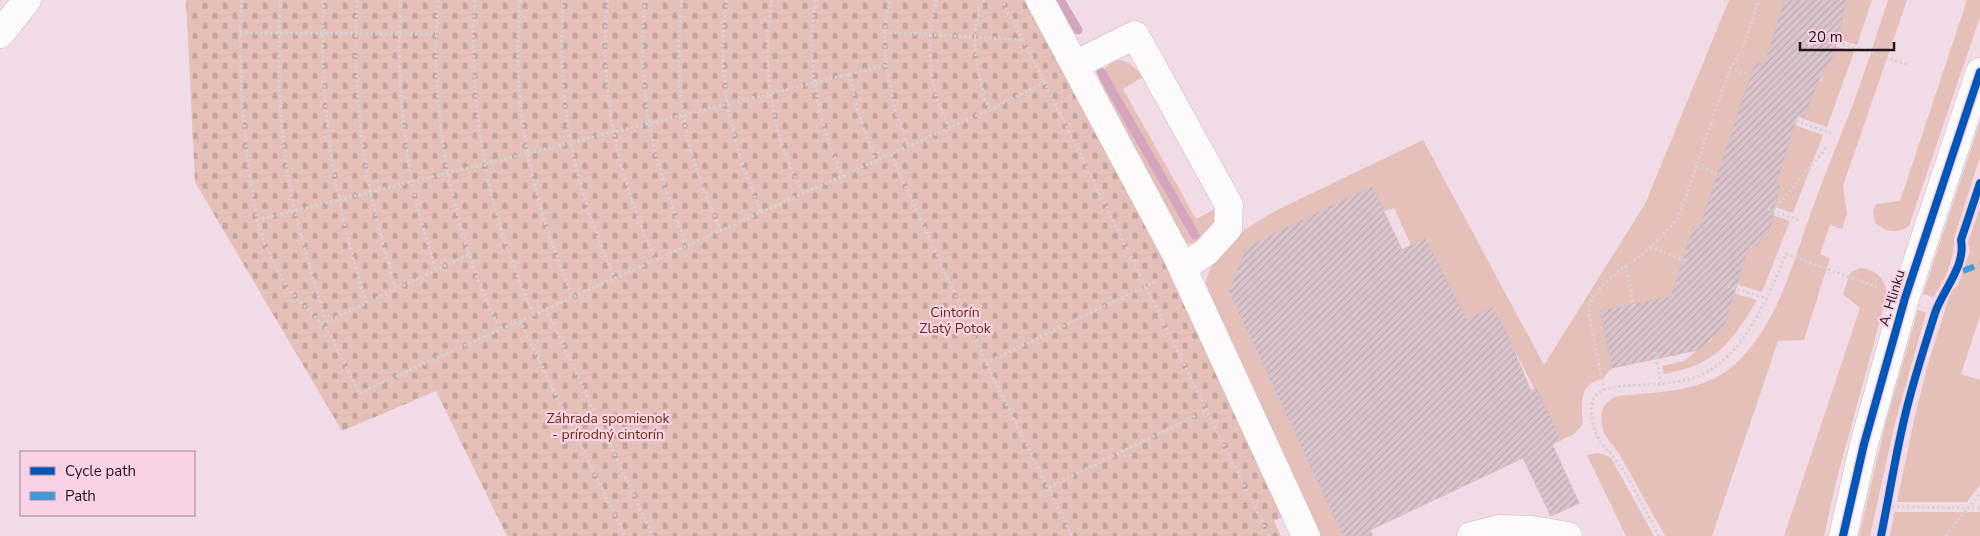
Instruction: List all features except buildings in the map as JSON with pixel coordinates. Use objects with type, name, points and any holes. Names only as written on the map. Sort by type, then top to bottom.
[{"type":"street","points":[[0,34],[27,0]]},
{"type":"street","points":[[1040,0],[1182,268],[1306,536]]},
{"type":"street","points":[[1075,65],[1135,35],[1229,204],[1228,228],[1206,252],[1182,268]]},
{"type":"street","name":"A. Hlinku","points":[[1843,536],[1864,444],[1905,298],[1980,72]]},
{"type":"street","points":[[1471,536],[1499,529],[1532,530],[1568,536]]},
{"type":"path","points":[[242,0],[240,33],[242,104],[248,166],[258,220],[265,245],[288,289],[324,323]]},
{"type":"path","points":[[281,0],[279,33],[280,93],[288,172],[295,211],[324,323],[358,393],[989,110],[1045,83],[1075,65]]},
{"type":"path","points":[[324,0],[322,34],[328,136],[338,200],[350,251],[366,304]]},
{"type":"path","points":[[357,0],[355,34],[359,125],[370,192],[381,241],[396,289]]},
{"type":"path","points":[[401,0],[400,90],[412,182],[436,270]]},
{"type":"path","points":[[438,0],[436,34],[437,85],[447,173],[481,288],[500,330]]},
{"type":"path","points":[[475,0],[473,36],[475,90],[484,164],[499,225],[513,268],[534,314]]},
{"type":"path","points":[[520,0],[518,81],[527,154],[543,218],[573,297]]},
{"type":"path","points":[[564,0],[562,55],[564,96],[570,143],[584,201],[600,245],[615,278]]},
{"type":"path","points":[[608,0],[607,83],[613,132],[627,188],[640,226],[655,259]]},
{"type":"path","points":[[646,0],[642,50],[648,124],[664,182],[687,244]]},
{"type":"path","points":[[682,0],[679,52],[684,114],[692,153],[704,192],[720,230]]},
{"type":"path","points":[[727,0],[724,47],[727,104],[736,147],[748,184],[761,212]]},
{"type":"path","points":[[772,0],[769,33],[771,93],[777,127],[787,158],[803,193]]},
{"type":"path","points":[[816,0],[811,47],[813,83],[826,133],[842,175]]},
{"type":"path","points":[[890,0],[884,32],[886,65],[895,110],[908,146]]},
{"type":"path","points":[[937,0],[930,35],[930,64],[935,93],[949,128]]},
{"type":"path","points":[[984,0],[978,17],[975,38],[980,82],[989,110]]},
{"type":"path","points":[[1002,0],[1269,536]]},
{"type":"path","points":[[1604,390],[1589,315],[1589,306],[1593,297],[1603,285],[1626,265],[1643,254],[1677,220],[1730,68],[1742,50],[1759,0]]},
{"type":"path","points":[[884,32],[1023,40]]},
{"type":"path","points":[[240,33],[436,34]]},
{"type":"path","points":[[1833,41],[1909,65]]},
{"type":"path","points":[[258,220],[886,65]]},
{"type":"path","points":[[1730,68],[1750,75]]},
{"type":"path","points":[[849,74],[858,112],[875,160]]},
{"type":"path","points":[[1796,121],[1832,134]]},
{"type":"path","points":[[1773,211],[1827,147]]},
{"type":"path","points":[[891,154],[986,362],[1072,536]]},
{"type":"path","points":[[1696,167],[1717,173]]},
{"type":"path","points":[[1768,209],[1799,220]]},
{"type":"path","points":[[1650,247],[1686,262]]},
{"type":"path","points":[[324,323],[470,254]]},
{"type":"path","points":[[1659,536],[1616,459],[1598,439],[1592,418],[1592,404],[1595,396],[1604,390],[1661,383],[1696,376],[1724,360],[1735,348],[1767,299],[1786,254],[1886,290]]},
{"type":"path","points":[[1626,265],[1634,308]]},
{"type":"path","points":[[986,362],[1146,287],[1182,268]]},
{"type":"path","points":[[1728,286],[1767,299]]},
{"type":"path","points":[[546,309],[653,536]]},
{"type":"path","points":[[520,320],[625,536]]},
{"type":"path","points":[[1655,352],[1661,383]]},
{"type":"path","points":[[1049,487],[1207,410]]},
{"type":"path","points":[[1946,536],[1980,494]]},
{"type":"path","points":[[1885,517],[1889,497]]},
{"type":"path","points":[[1887,507],[1980,508]]},
{"type":"green space","name":"Cintorín Zlatý Potok","points":[[186,0],[1024,0],[1175,273],[1285,516],[1274,521],[1281,536],[507,536],[436,391],[342,431],[195,182]]},
{"type":"green space","points":[[1729,0],[1785,0],[1764,64],[1755,62],[1699,229],[1694,227],[1671,296],[1636,303],[1636,307],[1631,308],[1630,304],[1600,311],[1612,368],[1603,379],[1595,381],[1586,390],[1582,403],[1583,424],[1574,434],[1561,440],[1492,307],[1466,321],[1425,238],[1411,245],[1394,208],[1384,211],[1372,186],[1296,224],[1229,293],[1343,536],[1314,536],[1204,294],[1206,279],[1220,254],[1240,234],[1277,210],[1423,140],[1544,365],[1645,204]]},
{"type":"green space","points":[[1847,0],[1872,0],[1857,45],[1834,38],[1836,34],[1841,35],[1836,32],[1841,18],[1846,20],[1841,17]]},
{"type":"green space","points":[[1888,0],[1907,0],[1843,186],[1847,214],[1842,229],[1830,225],[1820,254],[1830,258],[1804,340],[1778,341],[1712,536],[1665,536],[1618,452],[1604,434],[1601,421],[1602,412],[1606,404],[1617,396],[1678,390],[1707,382],[1721,375],[1733,366],[1763,331],[1784,288],[1820,187],[1857,94]]},
{"type":"green space","points":[[1967,0],[1980,0],[1980,17],[1909,226],[1896,231],[1887,230],[1875,223],[1873,211],[1876,204],[1900,201]]},
{"type":"green space","points":[[1832,45],[1854,52],[1827,127],[1798,117],[1799,115],[1804,116],[1810,80],[1820,82],[1825,66],[1831,67],[1826,64],[1830,50],[1836,51],[1831,48]]},
{"type":"green space","points":[[1119,60],[1133,66],[1143,77],[1123,89],[1196,219],[1217,208],[1215,222],[1210,233],[1194,243],[1186,244],[1180,239],[1100,84],[1099,74],[1113,61]]},
{"type":"green space","points":[[1980,122],[1980,157],[1954,238],[1954,248],[1950,264],[1934,297],[1923,294]]},
{"type":"green space","points":[[1795,125],[1823,135],[1793,213],[1769,205],[1775,185],[1781,185],[1772,182],[1781,166]]},
{"type":"green space","points":[[1980,208],[1980,316],[1961,374],[1980,380],[1980,485],[1967,502],[1897,502],[1928,364],[1951,291],[1958,285],[1970,251],[1968,242]]},
{"type":"green space","points":[[1766,213],[1790,221],[1762,292],[1730,282],[1748,247],[1754,247]]},
{"type":"green space","points":[[1860,268],[1871,271],[1879,276],[1884,284],[1887,295],[1837,478],[1824,536],[1784,536],[1860,308],[1843,294],[1850,273]]},
{"type":"green space","points":[[1727,291],[1757,300],[1730,340],[1720,350],[1697,365],[1664,374],[1662,366],[1684,361],[1707,342],[1711,341]]},
{"type":"green space","points":[[1918,310],[1926,313],[1895,423],[1870,536],[1859,536],[1886,422]]},
{"type":"green space","points":[[1597,453],[1611,458],[1654,536],[1626,536],[1587,455]]},
{"type":"green space","points":[[1894,512],[1980,512],[1980,536],[1890,536]]},
{"type":"waterway","points":[[1060,0],[1078,30]]},
{"type":"waterway","points":[[1101,72],[1195,235]]},
{"type":"marked path","points":[[1963,271],[1980,264]]},
{"type":"cycle path","points":[[1843,536],[1864,444],[1905,298],[1980,72]]},
{"type":"cycle path","points":[[1881,536],[1911,393],[1935,313],[1957,269],[1962,250],[1961,240],[1980,183]]},
{"type":"park label","name":"Záhrada spomienok - prírodný cintorín","points":[[608,426]]}]
